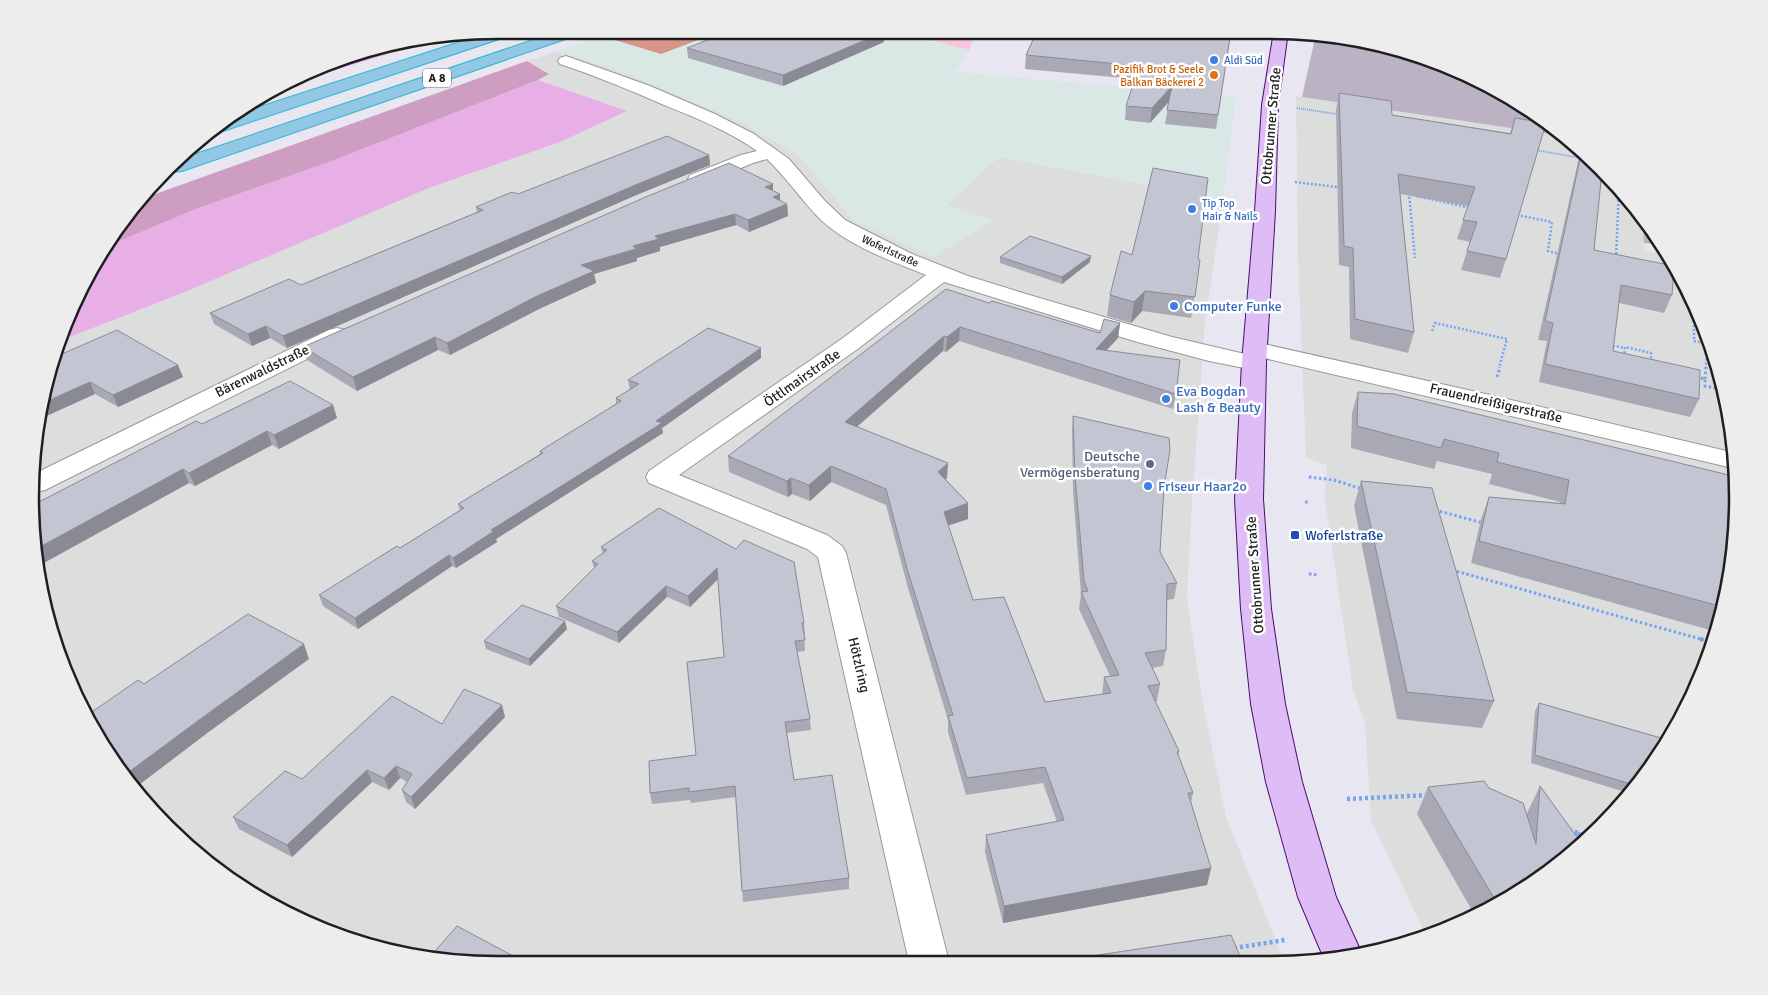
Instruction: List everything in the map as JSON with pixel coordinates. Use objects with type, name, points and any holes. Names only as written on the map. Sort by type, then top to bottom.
[{"type":"highway","name":"A 8","points":[[238,120],[483,39]]},
{"type":"highway","name":"A 8","points":[[182,165],[552,39]]},
{"type":"main road","name":"Ottobrunner Straße","points":[[1280,39],[1270,105],[1265,211],[1254,356],[1249,499],[1256,609],[1268,704],[1284,782],[1317,897],[1341,950]]},
{"type":"street","name":"Woferlstraße","points":[[566,61],[633,85],[698,112],[745,136],[771,153],[792,171],[830,218],[842,227],[941,274],[1024,301],[1184,348],[1254,356]]},
{"type":"street","points":[[677,188],[747,159],[771,153]]},
{"type":"street","name":"Öttlmairstraße","points":[[659,477],[851,343],[941,274]]},
{"type":"street","name":"Bärenwaldstraße","points":[[40,482],[271,366],[354,328]]},
{"type":"street","name":"Frauendreißigerstraße","points":[[1254,356],[1490,402],[1727,459]]},
{"type":"street","name":"Hötzlring","points":[[659,477],[817,542],[832,553],[928,956]]},
{"type":"path","points":[[1292,107],[1336,114]]},
{"type":"path","points":[[1534,150],[1578,157]]},
{"type":"path","points":[[1292,182],[1337,187]]},
{"type":"path","points":[[1408,187],[1415,258]]},
{"type":"path","points":[[1401,194],[1477,208]]},
{"type":"path","points":[[1617,264],[1619,200]]},
{"type":"path","points":[[1515,215],[1552,222],[1548,251],[1564,254]]},
{"type":"path","points":[[1662,272],[1671,274]]},
{"type":"path","points":[[1432,331],[1435,322],[1508,340],[1490,402]]},
{"type":"path","points":[[1694,322],[1694,341],[1702,343]]},
{"type":"path","points":[[1609,345],[1651,353],[1650,367]]},
{"type":"path","points":[[1623,361],[1625,348]]},
{"type":"path","points":[[1706,355],[1705,386],[1716,388]]},
{"type":"path","points":[[1687,375],[1705,379]]},
{"type":"path","points":[[1310,477],[1334,480],[1371,491]]},
{"type":"path","points":[[1304,502],[1310,502]]},
{"type":"path","points":[[1427,508],[1493,526]]},
{"type":"path","points":[[1444,568],[1706,641]]},
{"type":"path","points":[[1309,574],[1318,575]]},
{"type":"path","points":[[1347,799],[1436,794]]},
{"type":"path","points":[[1560,827],[1582,834]]},
{"type":"path","points":[[1228,949],[1285,940]]},
{"type":"shaded area","points":[[590,39],[927,39],[969,50],[955,72],[1236,97],[1223,199],[999,157],[948,205],[993,221],[933,257],[854,221],[799,155],[734,119],[625,73],[557,51]]},
{"type":"shaded area","points":[[694,39],[698,40],[661,54],[615,40]]},
{"type":"shaded area","points":[[701,39],[720,39],[712,42]]},
{"type":"shaded area","points":[[927,39],[973,39],[969,50]]},
{"type":"shaded area","points":[[1314,41],[1330,43],[1389,54],[1446,74],[1500,100],[1550,134],[1302,97]]},
{"type":"shaded area","points":[[405,49],[322,74],[379,54]]},
{"type":"shaded area","points":[[557,51],[625,73],[734,119],[799,155],[817,175],[992,221],[947,205],[999,157],[1223,199],[1205,323],[1187,597],[1201,693],[1226,817],[1282,956],[498,956],[438,952],[379,941],[350,932],[295,909],[268,895],[218,861],[195,842],[153,800],[116,752],[86,700],[63,645],[48,587],[40,528],[40,467],[43,438],[54,379],[68,338],[180,294],[429,188],[560,142],[626,111],[538,80],[549,73],[527,61]]},
{"type":"shaded area","points":[[527,61],[549,74],[332,161],[196,209],[117,242],[153,195]]},
{"type":"shaded area","points":[[538,80],[627,111],[560,142],[429,188],[180,294],[68,338],[86,295],[117,242],[196,209],[332,161]]},
{"type":"shaded area","points":[[1296,96],[1550,134],[1595,173],[1615,195],[1643,231],[1645,251],[1659,253],[1668,268],[1682,295],[1705,350],[1720,408],[1728,467],[1728,528],[1725,557],[1714,616],[1705,645],[1682,700],[1668,727],[1634,777],[1615,800],[1573,842],[1550,861],[1500,895],[1473,909],[1424,930],[1371,820],[1365,723],[1353,689],[1325,500],[1327,465],[1306,458],[1298,255]]},
{"type":"shaded area","points":[[1643,231],[1653,244],[1644,243]]},
{"type":"building","points":[[710,39],[868,39],[783,75],[687,48]]},
{"type":"building","points":[[1033,39],[1230,39],[1218,115],[1167,110],[1172,86],[1152,108],[1126,106],[1139,66],[1026,55]]},
{"type":"building","points":[[1339,93],[1391,101],[1392,115],[1511,134],[1515,118],[1531,121],[1544,130],[1506,259],[1467,251],[1477,222],[1463,220],[1475,187],[1398,174],[1414,332],[1355,319],[1353,248],[1344,246]]},
{"type":"building","points":[[667,136],[709,155],[283,336],[266,326],[248,334],[210,313],[289,279],[301,285],[483,210],[476,207],[512,192],[518,194]]},
{"type":"building","points":[[1580,159],[1601,180],[1594,250],[1666,264],[1673,278],[1672,295],[1621,285],[1613,351],[1700,370],[1699,399],[1545,364],[1553,323],[1545,321]]},
{"type":"building","points":[[729,163],[773,184],[765,187],[780,194],[773,197],[787,204],[748,220],[735,214],[655,236],[659,239],[633,246],[636,249],[581,265],[594,271],[537,296],[447,343],[435,337],[353,377],[303,347],[648,196]]},
{"type":"building","points":[[1153,168],[1208,178],[1195,297],[1145,291],[1134,302],[1110,295],[1121,251],[1132,255]]},
{"type":"building","points":[[1030,236],[1091,256],[1062,277],[1000,257]]},
{"type":"building","points":[[946,289],[989,303],[992,301],[1100,333],[1104,319],[1120,323],[1096,349],[1180,360],[1176,394],[960,327],[947,337],[944,336],[845,422],[948,463],[938,472],[968,503],[944,512],[973,600],[1004,597],[1045,702],[1111,693],[1104,677],[1119,675],[1081,592],[1088,591],[1084,581],[1075,475],[1073,416],[1169,438],[1170,450],[1164,487],[1160,552],[1177,583],[1167,584],[1166,650],[1145,653],[1160,684],[1148,686],[1179,751],[1177,752],[1193,793],[1188,793],[1211,868],[1004,906],[986,835],[1064,820],[1045,767],[967,778],[948,716],[953,715],[908,572],[886,489],[831,466],[809,485],[791,478],[787,481],[728,456]]},
{"type":"building","points":[[708,328],[761,348],[656,421],[662,423],[491,530],[494,531],[453,558],[449,555],[355,618],[319,595],[397,546],[400,548],[464,508],[458,504],[543,453],[540,451],[621,401],[616,398],[639,384],[628,380]]},
{"type":"building","points":[[117,330],[178,365],[113,395],[90,382],[50,400],[62,354]]},
{"type":"building","points":[[290,381],[333,405],[274,435],[267,431],[189,473],[183,469],[42,546],[39,502],[196,421],[202,424]]},
{"type":"building","points":[[1358,392],[1394,394],[1728,475],[1728,528],[1716,605],[1479,541],[1489,497],[1565,504],[1569,480],[1497,462],[1499,453],[1444,439],[1441,448],[1357,426]]},
{"type":"building","points":[[1361,481],[1432,488],[1494,701],[1407,692]]},
{"type":"building","points":[[659,508],[736,549],[744,540],[794,562],[805,640],[795,641],[810,719],[785,722],[794,780],[832,775],[849,878],[742,891],[735,786],[689,792],[689,788],[650,793],[649,761],[696,755],[687,662],[724,657],[717,568],[688,596],[666,586],[617,632],[556,606],[598,564],[592,561],[607,550],[601,547]]},
{"type":"building","points":[[522,605],[565,621],[529,659],[484,641]]},
{"type":"building","points":[[248,614],[304,644],[130,771],[92,712],[138,680],[144,684]]},
{"type":"building","points":[[464,689],[502,705],[411,797],[402,790],[412,774],[396,766],[384,778],[367,770],[287,845],[233,817],[285,771],[302,779],[392,696],[442,724]]},
{"type":"building","points":[[1539,703],[1661,738],[1629,783],[1535,755]]},
{"type":"building","points":[[1484,781],[1489,788],[1523,803],[1536,844],[1540,786],[1578,838],[1550,861],[1494,898],[1428,787]]},
{"type":"building","points":[[457,926],[513,956],[467,955],[435,951]]},
{"type":"building","points":[[1231,935],[1240,956],[1092,956]]},
{"type":"place","name":"Aldi Süd","points":[[1214,60]]},
{"type":"place","name":"Pazifik Brot & Seele Balkan Bäckerei 2","points":[[1214,75]]},
{"type":"place","name":"Tip Top Hair & Nails","points":[[1192,209]]},
{"type":"place","name":"Computer Funke","points":[[1174,306]]},
{"type":"place","name":"Eva Bogdan Lash & Beauty","points":[[1166,399]]},
{"type":"place","name":"Deutsche Vermögensberatung","points":[[1150,464]]},
{"type":"place","name":"Friseur Haar2o","points":[[1148,486]]},
{"type":"place","name":"Woferlstraße","points":[[1295,535]]}]
